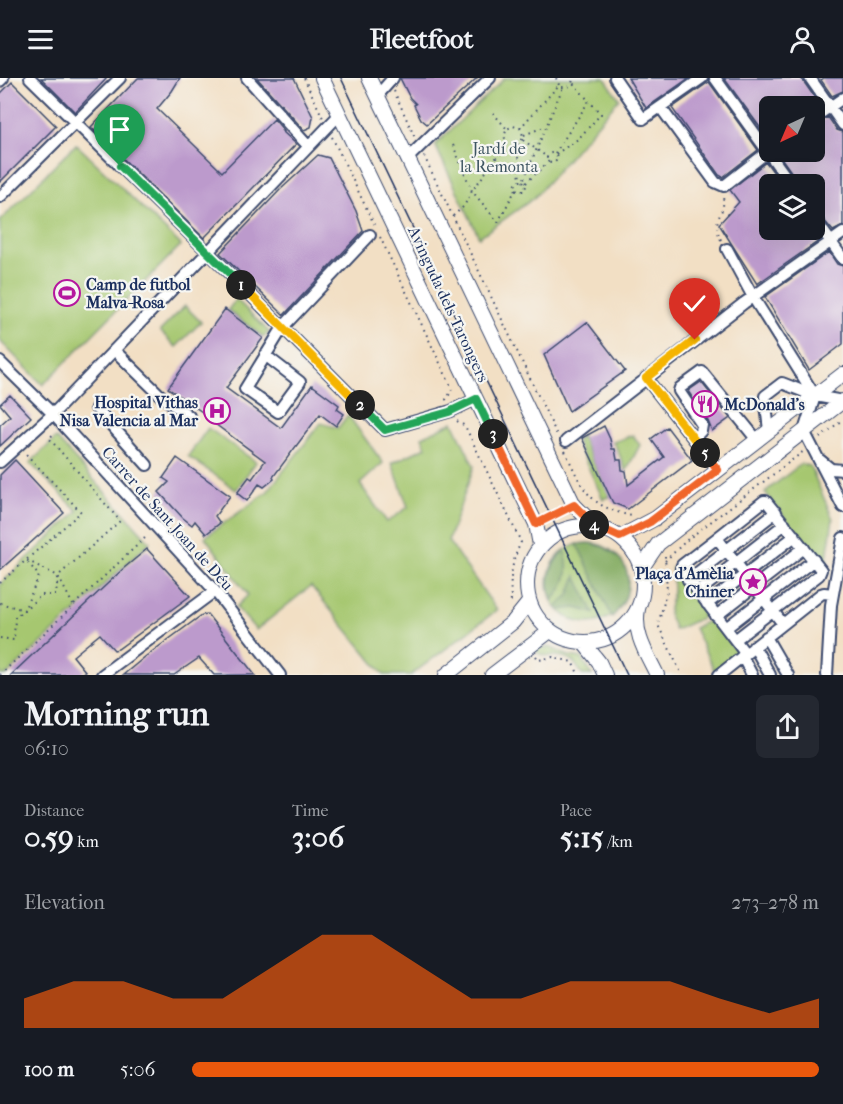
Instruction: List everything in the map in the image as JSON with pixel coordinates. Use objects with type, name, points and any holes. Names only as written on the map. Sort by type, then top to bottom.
[{"type":"main road","name":"Avinguda dels Tarongers","points":[[322,78],[536,524],[540,546]]},
{"type":"main road","name":"Avinguda dels Tarongers","points":[[369,78],[574,505],[595,526]]},
{"type":"main road","points":[[620,537],[650,522],[843,374]]},
{"type":"main road","points":[[641,569],[658,544],[843,401]]},
{"type":"main road","points":[[641,600],[632,617],[615,634],[596,641],[583,642],[566,639],[550,631],[537,618],[529,602],[526,578],[533,555],[549,537],[564,529],[579,525],[595,526],[620,537],[633,551],[641,569],[643,579],[638,632],[657,675]]},
{"type":"main road","points":[[446,675],[513,622],[529,602]]},
{"type":"main road","points":[[492,675],[550,631]]},
{"type":"main road","points":[[583,642],[605,675]]},
{"type":"street","points":[[30,78],[385,430],[449,412],[476,399]]},
{"type":"street","points":[[0,197],[120,78]]},
{"type":"street","points":[[247,78],[308,146]]},
{"type":"street","points":[[407,159],[490,78]]},
{"type":"street","points":[[615,78],[643,119],[702,78]]},
{"type":"street","points":[[715,78],[759,137]]},
{"type":"street","points":[[810,78],[843,125]]},
{"type":"street","points":[[377,96],[392,82]]},
{"type":"street","points":[[825,110],[843,98]]},
{"type":"street","points":[[661,108],[719,184],[759,158]]},
{"type":"street","points":[[0,462],[53,414],[340,114]]},
{"type":"street","points":[[566,441],[753,297],[843,233]]},
{"type":"street","points":[[825,234],[843,258]]},
{"type":"street","points":[[266,356],[300,382],[278,412],[245,389],[283,327],[370,235]]},
{"type":"street","points":[[727,249],[753,297],[815,396],[804,431],[843,507]]},
{"type":"street","points":[[114,350],[160,395],[189,416]]},
{"type":"street","name":"Carrer de Sant Joan de Déu","points":[[0,362],[64,425],[215,591],[280,675]]},
{"type":"street","points":[[694,438],[701,431],[702,425],[679,391],[702,372],[757,440]]},
{"type":"street","points":[[646,378],[718,470]]},
{"type":"street","points":[[769,430],[765,396],[782,383],[815,396],[843,401]]},
{"type":"street","points":[[96,408],[147,465]]},
{"type":"street","points":[[816,455],[827,467],[843,470]]},
{"type":"street","points":[[735,640],[819,575],[820,570],[814,560],[769,503],[764,501],[682,565],[682,572],[735,640],[770,675]]},
{"type":"street","points":[[688,580],[776,512]]},
{"type":"street","points":[[698,592],[785,524]]},
{"type":"street","points":[[707,604],[795,536]]},
{"type":"street","points":[[717,538],[783,624]]},
{"type":"street","points":[[827,675],[827,647],[833,594],[841,561],[843,538]]},
{"type":"street","points":[[716,616],[804,548]]},
{"type":"street","points":[[726,628],[814,560]]},
{"type":"street","points":[[102,675],[215,591]]},
{"type":"street","points":[[719,675],[732,670],[747,652],[824,593],[833,594]]},
{"type":"street","points":[[766,637],[788,675]]},
{"type":"street","points":[[747,652],[752,675]]},
{"type":"path","points":[[304,78],[324,120]]},
{"type":"path","points":[[556,78],[561,86],[567,87],[573,78]]},
{"type":"path","points":[[392,82],[415,138]]},
{"type":"path","points":[[547,157],[550,153],[555,154],[578,139],[601,114],[572,82]]},
{"type":"path","points":[[523,182],[561,86]]},
{"type":"path","points":[[520,128],[561,86]]},
{"type":"path","points":[[453,145],[472,191],[498,222],[516,189],[515,184],[523,182],[549,161],[555,162],[555,154],[589,101]]},
{"type":"path","points":[[493,113],[507,129]]},
{"type":"path","points":[[507,143],[504,136],[507,129],[513,126],[520,128],[524,135],[523,140],[517,145]]},
{"type":"path","points":[[524,135],[546,126]]},
{"type":"path","points":[[523,140],[537,148],[549,161]]},
{"type":"path","points":[[334,141],[450,384],[452,391],[446,402]]},
{"type":"path","points":[[507,143],[517,145]]},
{"type":"path","points":[[453,216],[464,206],[472,191],[507,143]]},
{"type":"path","points":[[516,189],[524,191],[526,186],[523,182],[517,145]]},
{"type":"path","points":[[422,153],[531,380]]},
{"type":"path","points":[[719,184],[724,201],[716,228],[727,249]]},
{"type":"path","points":[[455,417],[457,422],[465,426],[517,533]]},
{"type":"path","points":[[821,437],[843,419]]},
{"type":"path","points":[[0,638],[14,640],[15,617],[42,595],[56,595],[58,576],[120,521],[49,438],[64,425]]},
{"type":"path","points":[[0,583],[81,512],[18,445]]},
{"type":"path","points":[[665,561],[688,538],[805,450]]},
{"type":"path","points":[[536,524],[591,497],[604,506],[637,516]]},
{"type":"path","points":[[0,675],[156,527]]},
{"type":"path","points":[[664,552],[667,591],[658,625],[682,675]]},
{"type":"path","points":[[27,560],[58,576],[73,606]]},
{"type":"path","points":[[24,610],[39,576],[27,560]]},
{"type":"path","points":[[0,603],[24,610]]},
{"type":"path","points":[[536,663],[539,660]]},
{"type":"green space","name":"Jardí de la Remonta","points":[[505,78],[605,78],[619,99],[534,198],[479,237],[435,145]]},
{"type":"green space","name":"Camp de futbol Malva-Rosa","points":[[76,144],[181,245],[43,385],[0,341],[0,221]]},
{"type":"green space","points":[[236,299],[269,332],[265,336],[228,310]]},
{"type":"green space","points":[[185,306],[201,322],[176,347],[160,331]]},
{"type":"green space","points":[[348,415],[383,463],[360,484],[387,522],[408,507],[392,463],[426,447],[422,437],[453,422],[474,466],[448,541],[497,610],[411,675],[384,675],[311,586],[256,630],[236,607],[248,595],[205,537],[267,492],[321,423],[338,428]]},
{"type":"green space","points":[[208,428],[256,462],[236,490],[188,456]]},
{"type":"green space","points":[[633,435],[640,445],[626,471],[613,442]]},
{"type":"green space","points":[[581,436],[610,496],[603,499],[576,441]]},
{"type":"green space","points":[[56,438],[150,542],[7,675],[0,675],[0,584],[78,511],[30,463]]},
{"type":"green space","points":[[801,464],[810,466],[833,519],[825,570],[765,492]]},
{"type":"green space","points":[[588,543],[603,546],[616,555],[625,568],[628,583],[625,598],[616,611],[603,620],[588,623],[573,620],[560,611],[551,598],[548,583],[551,568],[560,555],[573,546]]},
{"type":"green space","points":[[589,543],[614,553],[627,572],[626,594],[621,606],[612,617],[577,544]]},
{"type":"green space","points":[[564,550],[567,564],[566,577],[561,590],[552,601],[549,586],[550,574]]},
{"type":"green space","points":[[672,568],[708,615],[675,630],[668,613],[673,591]]},
{"type":"green space","points":[[576,576],[594,613],[576,608],[558,610],[556,607],[569,595]]},
{"type":"green space","points":[[712,619],[737,652],[715,672],[694,628]]},
{"type":"green space","points":[[549,647],[569,656],[582,658],[592,675],[582,675],[577,666],[565,657],[546,656],[535,651]]},
{"type":"building","points":[[41,78],[107,78],[75,112]]},
{"type":"building","points":[[138,78],[180,78],[157,109],[222,172],[274,119],[284,131],[282,131],[296,144],[204,238],[91,127]]},
{"type":"building","points":[[257,78],[294,78],[313,117],[311,127],[304,130]]},
{"type":"building","points":[[400,78],[477,78],[427,124],[421,119],[414,105],[416,104],[410,98]]},
{"type":"building","points":[[628,78],[689,78],[646,108]]},
{"type":"building","points":[[724,78],[801,78],[814,96],[759,96],[759,126]]},
{"type":"building","points":[[843,78],[843,91],[832,96],[821,80]]},
{"type":"building","points":[[12,82],[56,126],[0,182],[0,94]]},
{"type":"building","points":[[709,82],[758,150],[723,177],[719,175],[672,108]]},
{"type":"building","points":[[828,117],[837,130],[843,132],[843,226],[833,231],[825,221],[825,174],[793,174],[784,162],[825,162],[825,119]]},
{"type":"building","points":[[318,155],[329,158],[356,211],[363,231],[284,315],[220,253],[280,190]]},
{"type":"building","points":[[766,162],[775,174],[759,174],[759,240],[820,240],[757,284],[719,224],[739,202],[730,190]]},
{"type":"building","points":[[829,252],[837,264],[843,266],[843,344],[809,370],[765,297]]},
{"type":"building","points":[[225,309],[263,338],[226,388],[281,428],[312,385],[339,405],[337,409],[344,414],[336,426],[320,414],[273,477],[274,479],[264,487],[259,484],[247,501],[237,493],[249,477],[252,479],[265,461],[168,388]]},
{"type":"building","points":[[587,322],[625,371],[569,411],[544,355]]},
{"type":"building","name":"McDonald's","points":[[701,382],[730,418],[712,431],[688,391]]},
{"type":"building","points":[[10,395],[31,417],[0,446],[0,425],[10,416],[0,404]]},
{"type":"building","points":[[604,426],[612,449],[615,449],[617,460],[621,460],[622,470],[626,471],[628,485],[664,457],[651,439],[667,427],[692,460],[628,509],[613,503],[582,438]]},
{"type":"building","points":[[177,458],[230,496],[215,516],[220,523],[206,534],[195,521],[192,525],[183,518],[159,492],[169,482],[163,478]]},
{"type":"building","points":[[15,460],[64,513],[0,570],[0,475]]},
{"type":"building","points":[[147,549],[190,596],[118,649],[114,650],[100,634],[73,656],[85,671],[80,675],[11,675],[124,568]]},
{"type":"building","points":[[207,614],[255,675],[214,675],[199,658],[174,675],[123,675],[202,615]]},
{"type":"tram line","points":[[341,78],[627,675]]},
{"type":"place","name":"Camp de futbol Malva-Rosa","points":[[67,293]]},
{"type":"place","name":"McDonald's","points":[[705,404]]},
{"type":"place","name":"Hospital Vithas Nisa Valencia al Mar","points":[[217,411]]},
{"type":"place","name":"Plaça d'Amèlia Chiner","points":[[753,582]]},
{"type":"route","points":[[120,166],[385,430],[449,412],[476,399],[536,524],[574,505],[595,526],[620,537],[650,522],[718,470],[646,378],[695,340]]}]
